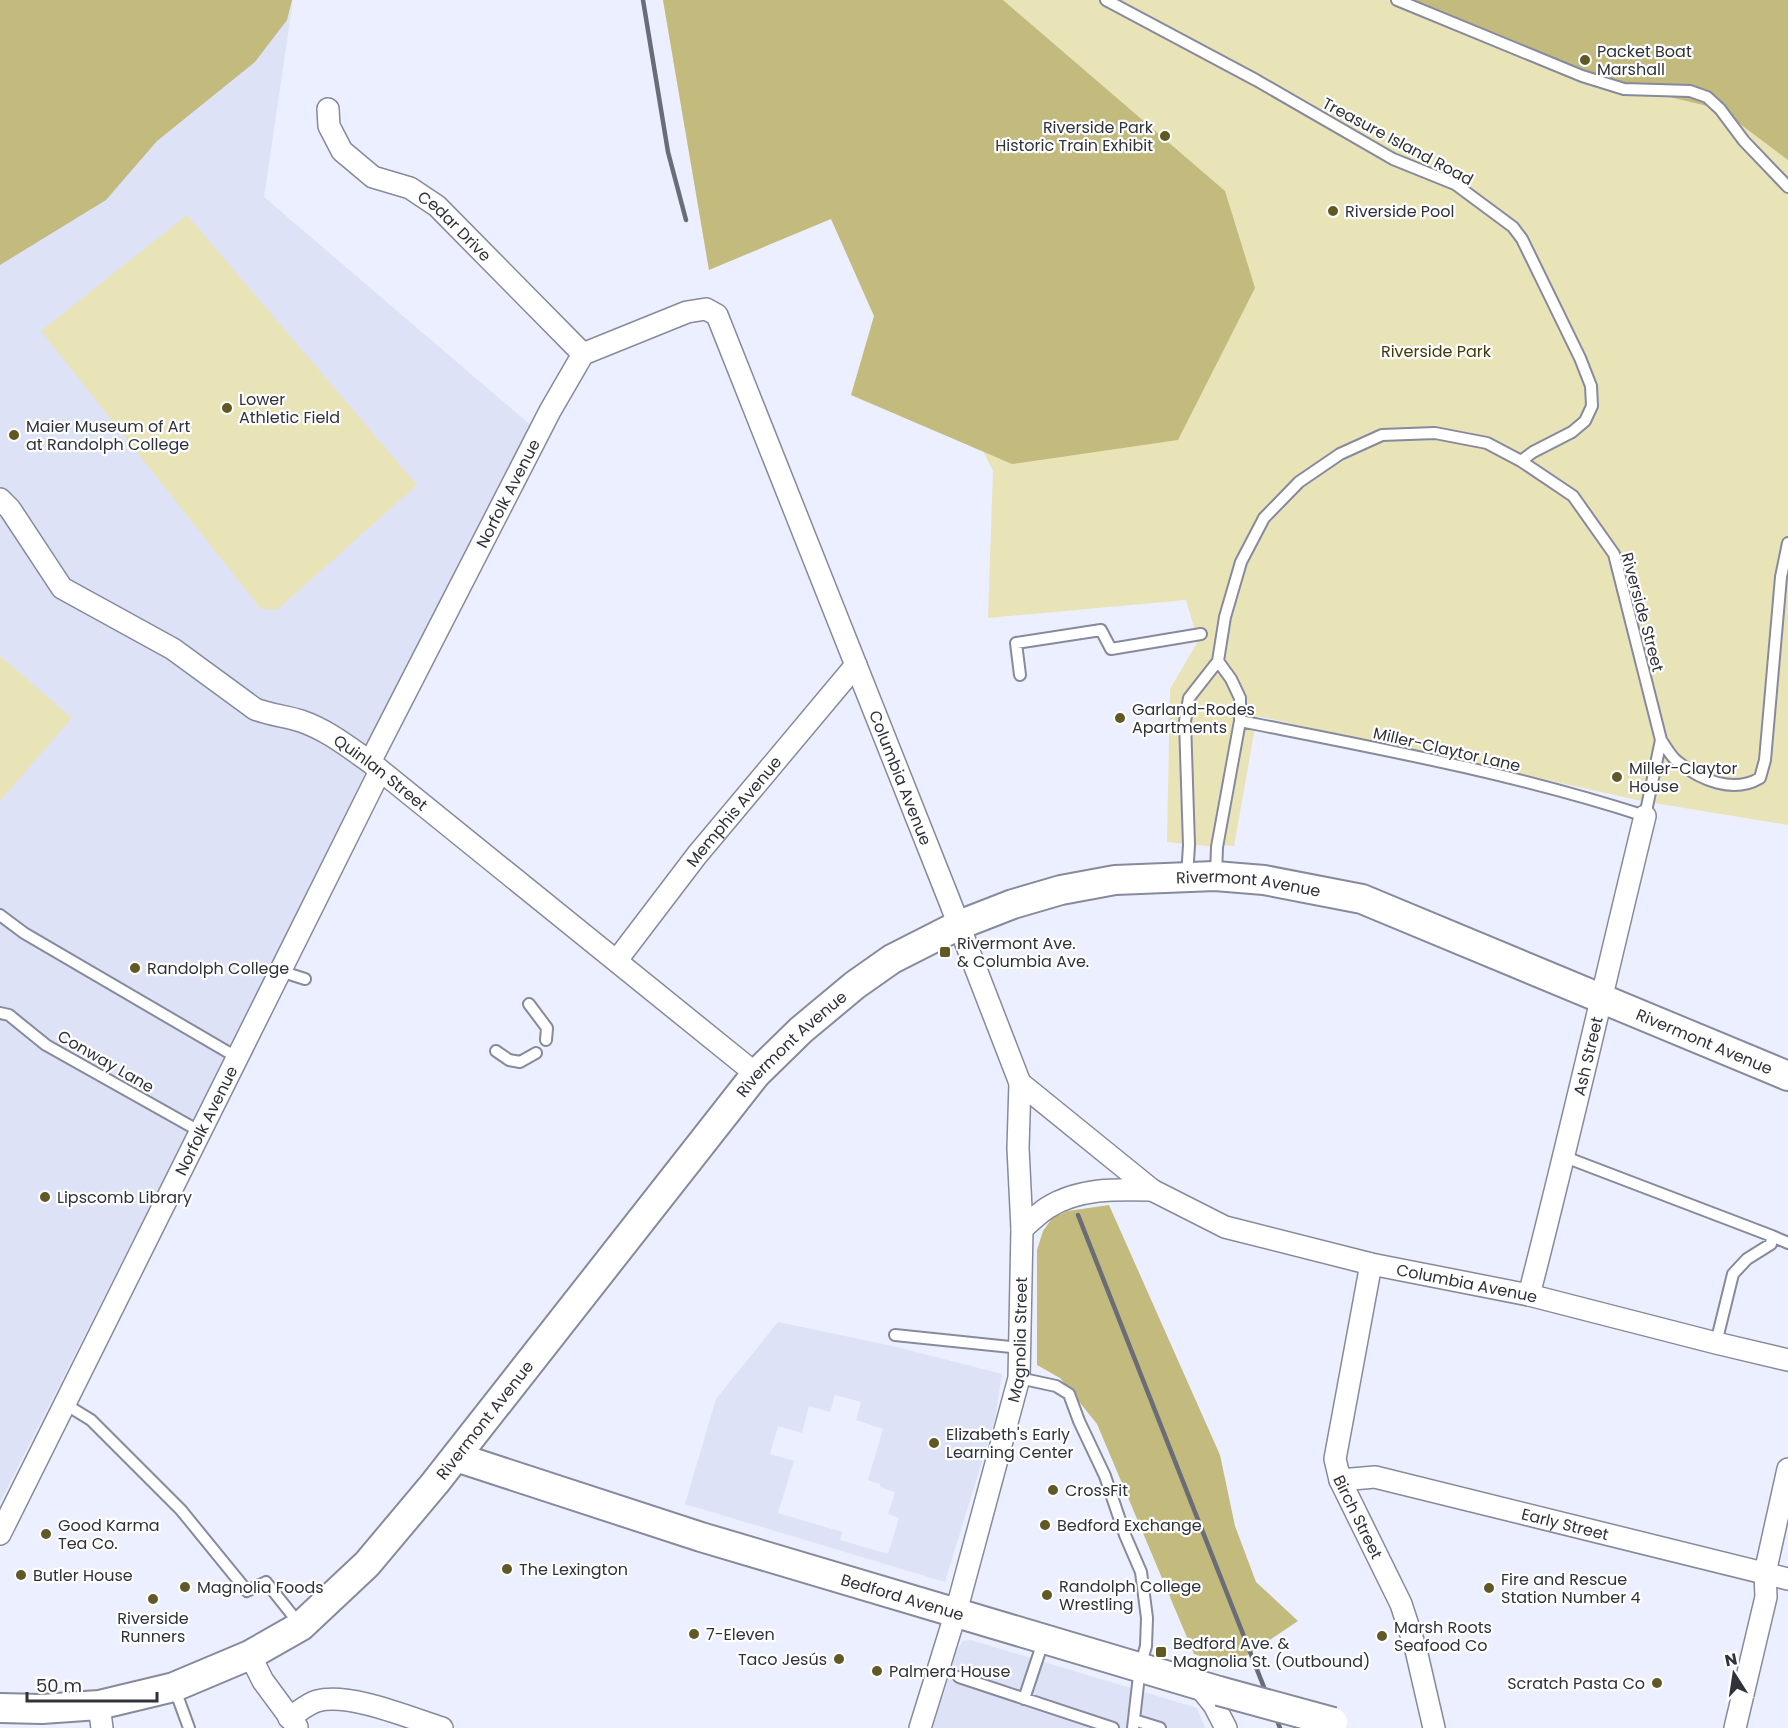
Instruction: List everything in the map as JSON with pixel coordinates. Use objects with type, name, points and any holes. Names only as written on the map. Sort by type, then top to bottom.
[{"type":"main road","name":"Rivermont Avenue","points":[[0,1708],[42,1709],[100,1717],[250,1655],[301,1626],[367,1564],[456,1457],[756,1074],[801,1030],[855,985],[892,959],[959,925],[1013,904],[1061,890],[1115,880],[1215,876],[1264,880],[1362,899],[1788,1076]]},
{"type":"main road","name":"Bedford Avenue","points":[[456,1457],[701,1537],[1209,1688],[1342,1725]]},
{"type":"street","name":"Cedar Drive","points":[[328,109],[329,126],[342,151],[374,177],[410,188],[437,206],[583,354]]},
{"type":"street","name":"Columbia Avenue","points":[[583,354],[687,312],[706,309],[717,315],[1020,1083],[1152,1190],[1225,1227],[1371,1264],[1529,1295],[1788,1359]]},
{"type":"street","name":"Norfolk Avenue","points":[[0,1534],[238,1058],[375,767],[550,411],[583,354]]},
{"type":"street","name":"Quinlan Street","points":[[0,499],[10,509],[62,588],[173,649],[255,709],[299,720],[330,733],[617,960],[756,1074]]},
{"type":"street","name":"Memphis Avenue","points":[[617,960],[697,855],[856,665]]},
{"type":"street","name":"Ash Street","points":[[1529,1295],[1565,1156],[1600,998],[1645,816]]},
{"type":"street","name":"Magnolia Street","points":[[920,1728],[956,1612],[1019,1378],[1022,1229],[1018,1148],[1020,1083]]},
{"type":"street","name":"Columbia Avenue","points":[[1022,1229],[1048,1208],[1080,1194],[1118,1189],[1152,1190]]},
{"type":"street","name":"Birch Street","points":[[1371,1264],[1335,1459],[1340,1480],[1401,1604],[1416,1650],[1434,1728]]},
{"type":"street","points":[[1735,1728],[1766,1597],[1765,1573],[1788,1469]]},
{"type":"street","name":"Early Street","points":[[1340,1480],[1375,1477],[1788,1579]]},
{"type":"street","points":[[250,1655],[263,1681],[293,1723],[315,1702],[335,1698],[442,1728]]},
{"type":"street","points":[[1209,1688],[1214,1705],[1226,1728]]},
{"type":"lane","name":"Treasure Island Road","points":[[1106,0],[1256,80],[1393,159],[1455,184],[1513,227],[1522,238],[1580,358],[1591,386],[1592,406],[1586,421],[1572,432],[1533,452],[1521,461]]},
{"type":"lane","points":[[1397,0],[1582,76],[1624,89],[1690,91],[1707,97],[1788,188]]},
{"type":"lane","name":"Riverside Street","points":[[1218,661],[1225,617],[1241,562],[1264,518],[1299,482],[1340,454],[1382,435],[1435,433],[1487,443],[1521,461],[1573,496],[1614,554],[1660,740],[1645,816]]},
{"type":"lane","points":[[1660,740],[1677,762],[1717,783],[1737,786],[1752,783],[1760,778],[1765,760],[1781,578],[1788,543]]},
{"type":"lane","points":[[1020,675],[1016,643],[1101,630],[1111,649],[1201,634]]},
{"type":"lane","points":[[1187,877],[1189,845],[1185,722],[1189,699],[1218,661],[1240,698],[1240,721],[1217,847],[1215,876]]},
{"type":"lane","name":"Miller-Claytor Lane","points":[[1240,721],[1419,756],[1593,799],[1645,816]]},
{"type":"lane","points":[[0,915],[24,933],[238,1058]]},
{"type":"lane","points":[[280,971],[305,979]]},
{"type":"lane","points":[[529,1004],[547,1028],[546,1040]]},
{"type":"lane","name":"Conway Lane","points":[[0,1013],[9,1015],[46,1045],[201,1132]]},
{"type":"lane","points":[[496,1051],[509,1059],[520,1062],[536,1053]]},
{"type":"lane","points":[[1565,1156],[1788,1243]]},
{"type":"lane","points":[[1716,1343],[1734,1274],[1747,1259],[1771,1245],[1772,1236]]},
{"type":"lane","points":[[895,1335],[1020,1348]]},
{"type":"lane","points":[[1019,1378],[1056,1386],[1069,1394],[1105,1476],[1125,1535],[1141,1572],[1147,1618],[1146,1646],[1140,1667],[1134,1724],[1160,1728]]},
{"type":"lane","points":[[65,1404],[91,1420],[182,1510],[247,1591],[266,1582],[301,1626]]},
{"type":"lane","points":[[1024,1699],[1044,1639]]},
{"type":"lane","points":[[959,1677],[1113,1728]]},
{"type":"lane","points":[[174,1687],[189,1728]]},
{"type":"shaded area","name":"Randolph College","points":[[0,0],[293,0],[264,197],[541,434],[0,1502]]},
{"type":"shaded area","points":[[0,0],[292,0],[287,20],[255,62],[157,141],[106,200],[0,265]]},
{"type":"shaded area","points":[[663,0],[1003,0],[1225,191],[1255,288],[1178,440],[1012,464],[851,395],[874,316],[831,219],[709,270]]},
{"type":"shaded area","points":[[1408,0],[1788,0],[1788,160],[1720,109],[1582,76]]},
{"type":"shaded area","points":[[1109,1205],[1220,1455],[1235,1526],[1256,1582],[1298,1621],[1231,1666],[1194,1654],[1097,1424],[1060,1378],[1037,1365],[1037,1250],[1043,1231],[1053,1217],[1068,1211]]},
{"type":"shaded area","name":"Elizabeth's Early Learning Center","points":[[778,1322],[897,1347],[1002,1374],[995,1419],[945,1582],[685,1504],[716,1399]],"holes":[[[835,1395],[861,1402],[856,1420],[883,1429],[868,1480],[895,1492],[888,1514],[899,1518],[888,1554],[840,1540],[842,1532],[778,1513],[794,1461],[770,1454],[778,1426],[802,1433],[809,1406],[830,1412]]]},
{"type":"shaded area","points":[[971,1640],[1197,1708],[1205,1728],[933,1728],[957,1650],[963,1641]]},
{"type":"green space","name":"Riverside Park","points":[[663,0],[1788,0],[1788,825],[1642,801],[1257,716],[1234,846],[1218,845],[1217,847],[1167,842],[1170,689],[1198,641],[1186,600],[988,618],[993,471],[851,187],[709,270]]},
{"type":"green space","name":"Lower Athletic Field","points":[[187,215],[417,485],[277,610],[261,609],[41,331]]},
{"type":"green space","points":[[0,656],[72,718],[0,801]]},
{"type":"railway","points":[[643,0],[668,152],[686,220]]},
{"type":"railway","points":[[1078,1215],[1280,1728]]},
{"type":"place","name":"Packet Boat Marshall","points":[[1585,60]]},
{"type":"place","name":"Riverside Park Historic Train Exhibit","points":[[1165,136]]},
{"type":"place","name":"Riverside Pool","points":[[1333,211]]},
{"type":"place","name":"Lower Athletic Field","points":[[227,408]]},
{"type":"place","name":"Maier Museum of Art at Randolph College","points":[[14,435]]},
{"type":"place","name":"Garland-Rodes Apartments","points":[[1120,718]]},
{"type":"place","name":"Miller-Claytor House","points":[[1617,777]]},
{"type":"place","name":"Rivermont Ave. & Columbia Ave.","points":[[945,952]]},
{"type":"place","name":"Randolph College","points":[[135,968]]},
{"type":"place","name":"Lipscomb Library","points":[[45,1197]]},
{"type":"place","name":"Elizabeth's Early Learning Center","points":[[934,1443]]},
{"type":"place","name":"CrossFit","points":[[1053,1490]]},
{"type":"place","name":"Bedford Exchange","points":[[1045,1525]]},
{"type":"place","name":"Good Karma Tea Co.","points":[[46,1534]]},
{"type":"place","name":"The Lexington","points":[[507,1569]]},
{"type":"place","name":"Butler House","points":[[21,1575]]},
{"type":"place","name":"Magnolia Foods","points":[[185,1587]]},
{"type":"place","name":"Fire and Rescue Station Number 4","points":[[1489,1588]]},
{"type":"place","name":"Randolph College Wrestling","points":[[1047,1595]]},
{"type":"place","name":"Riverside Runners","points":[[153,1599]]},
{"type":"place","name":"7-Eleven","points":[[694,1634]]},
{"type":"place","name":"Marsh Roots Seafood Co","points":[[1382,1636]]},
{"type":"place","name":"Bedford Ave. & Magnolia St. (Outbound)","points":[[1161,1652]]},
{"type":"place","name":"Taco Jesús","points":[[839,1659]]},
{"type":"place","name":"Palmera House","points":[[877,1671]]},
{"type":"place","name":"Scratch Pasta Co","points":[[1657,1683]]}]
